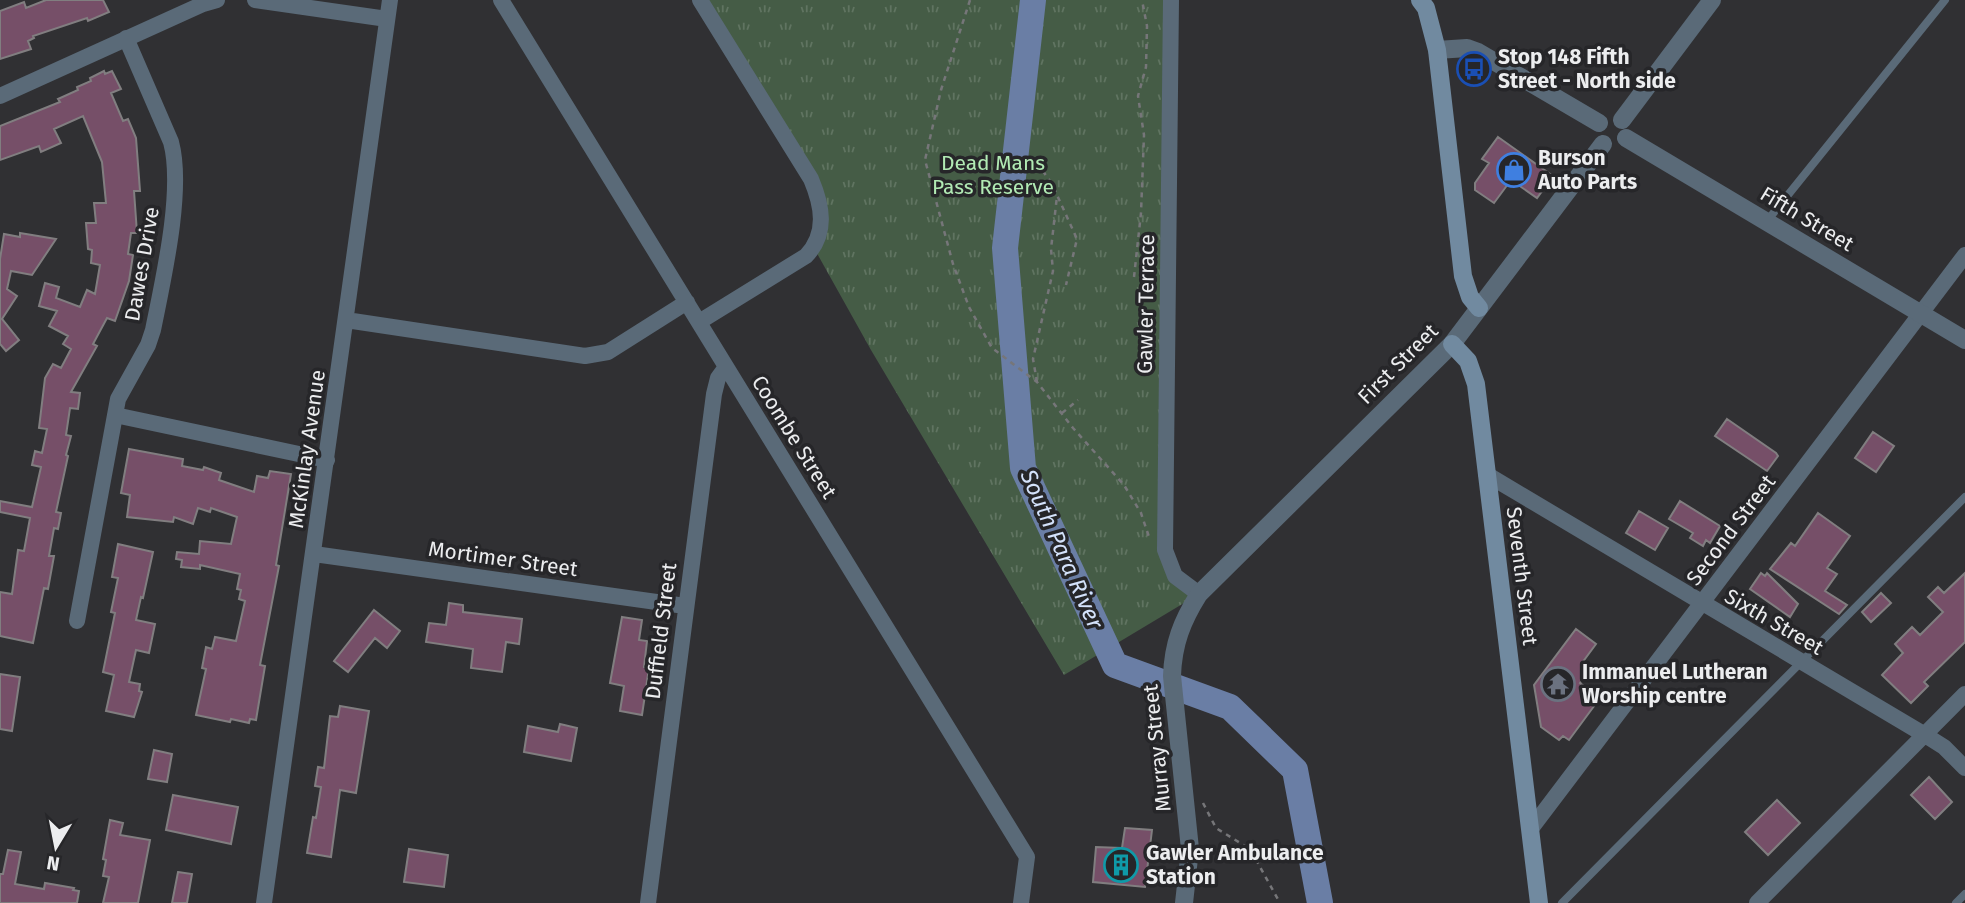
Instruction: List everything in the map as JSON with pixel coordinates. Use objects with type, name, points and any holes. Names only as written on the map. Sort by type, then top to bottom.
[{"type":"main road","points":[[1426,3],[1437,50],[1463,276],[1470,297],[1479,308]]},
{"type":"main road","name":"Seventh Street","points":[[1452,344],[1468,361],[1476,384],[1539,903]]},
{"type":"street","points":[[0,96],[126,37],[217,0]]},
{"type":"street","points":[[255,0],[387,19]]},
{"type":"street","name":"McKinlay Avenue","points":[[264,903],[390,0]]},
{"type":"street","name":"Coombe Street","points":[[501,0],[1027,857],[1021,903]]},
{"type":"street","points":[[699,322],[794,265],[814,248],[822,223],[819,197],[811,179],[700,0]]},
{"type":"street","name":"Gawler Terrace","points":[[1171,0],[1166,550],[1175,576],[1199,594]]},
{"type":"street","points":[[1622,120],[1712,0]]},
{"type":"street","name":"Dawes Drive","points":[[77,621],[114,415],[121,392],[148,345],[153,330],[175,195],[171,142],[126,37]]},
{"type":"street","points":[[1437,50],[1467,48],[1478,52],[1599,123]]},
{"type":"street","points":[[1612,116],[1622,120],[1627,129],[1626,138],[1616,146],[1603,144],[1597,132],[1599,123],[1612,116]]},
{"type":"street","name":"Fifth Street","points":[[1626,138],[1965,340]]},
{"type":"street","name":"First Street","points":[[1199,594],[1452,344],[1603,144]]},
{"type":"street","name":"Second Street","points":[[1530,831],[1965,255]]},
{"type":"street","points":[[346,320],[596,356],[608,352],[687,302]]},
{"type":"street","name":"Duffield Street","points":[[648,903],[714,394],[718,378],[726,367]]},
{"type":"street","points":[[114,415],[327,460]]},
{"type":"street","name":"Sixth Street","points":[[1486,474],[1925,735],[1944,747],[1965,768]]},
{"type":"street","name":"Mortimer Street","points":[[314,554],[685,606]]},
{"type":"street","name":"Murray Street","points":[[1184,903],[1190,849],[1172,676],[1173,654],[1178,631],[1199,594]]},
{"type":"street","points":[[1757,903],[1965,694]]},
{"type":"lane","points":[[1767,222],[1945,0]]},
{"type":"lane","points":[[1562,903],[1965,497]]},
{"type":"lane","points":[[1956,903],[1965,894]]},
{"type":"path","points":[[970,0],[941,90],[925,160],[953,264],[969,307],[992,348],[1037,382],[1124,485],[1141,513],[1150,542]]},
{"type":"path","points":[[1133,277],[1141,213],[1144,135],[1138,96],[1146,67],[1147,26],[1142,0]]},
{"type":"path","points":[[1028,158],[1038,164],[1077,239],[1066,285]]},
{"type":"path","points":[[1037,382],[1033,359],[1053,271],[1051,249],[1057,196]]},
{"type":"path","points":[[1062,413],[1078,400]]},
{"type":"path","points":[[1203,804],[1216,828],[1250,849],[1280,903]]},
{"type":"green space","name":"Dead Mans Pass Reserve","points":[[700,0],[1171,0],[1165,550],[1199,594],[1064,675],[871,350],[814,248],[821,208]]},
{"type":"building","points":[[46,0],[103,0],[109,12],[88,21],[87,18],[33,36],[34,38],[28,41],[31,49],[0,59],[0,11],[24,2],[26,8]]},
{"type":"building","points":[[104,71],[105,74],[112,71],[121,89],[111,93],[123,121],[128,119],[136,138],[140,191],[134,191],[137,233],[131,233],[128,254],[133,255],[129,281],[115,321],[107,318],[93,344],[97,346],[71,392],[80,393],[78,409],[70,408],[66,435],[71,436],[56,512],[61,513],[58,529],[54,528],[49,556],[54,556],[48,589],[44,588],[33,643],[0,636],[0,592],[12,594],[18,550],[24,551],[30,518],[0,512],[0,501],[32,507],[41,467],[32,465],[35,451],[42,453],[47,429],[39,428],[45,378],[53,364],[61,368],[71,349],[63,344],[68,336],[49,326],[57,311],[39,306],[45,283],[59,287],[56,298],[80,307],[87,290],[95,294],[100,265],[91,263],[92,250],[88,249],[86,223],[96,223],[94,203],[106,203],[102,162],[83,116],[54,129],[61,143],[41,152],[39,146],[0,160],[0,126],[60,102],[58,99],[78,90],[77,87]]},
{"type":"building","name":"Burson Auto Parts","points":[[1498,137],[1553,176],[1537,198],[1511,180],[1494,203],[1475,190],[1475,183],[1489,163],[1482,159]]},
{"type":"building","points":[[20,233],[56,239],[32,275],[11,271],[7,289],[17,296],[2,319],[19,340],[6,351],[0,344],[0,259],[4,234],[20,237]]},
{"type":"building","points":[[1727,419],[1776,453],[1778,456],[1767,471],[1715,436]]},
{"type":"building","points":[[1873,432],[1894,446],[1876,472],[1855,458]]},
{"type":"building","points":[[129,449],[183,459],[182,466],[203,470],[204,467],[221,473],[219,480],[254,492],[257,476],[268,478],[270,471],[291,474],[276,565],[279,566],[260,665],[265,666],[256,720],[250,719],[249,723],[231,719],[230,722],[196,715],[206,669],[202,668],[206,647],[212,649],[215,637],[236,641],[245,601],[239,599],[241,590],[237,589],[240,574],[200,565],[200,569],[181,567],[182,560],[176,559],[177,552],[199,554],[200,541],[231,544],[237,517],[211,508],[210,512],[198,508],[193,524],[174,517],[173,522],[127,517],[130,495],[121,493]]},
{"type":"building","points":[[1680,501],[1720,526],[1710,543],[1706,540],[1703,546],[1690,538],[1693,533],[1669,519]]},
{"type":"building","points":[[1639,511],[1668,528],[1655,550],[1626,533]]},
{"type":"building","points":[[1818,513],[1850,536],[1827,568],[1837,574],[1825,591],[1847,605],[1839,614],[1770,569],[1791,543],[1795,546]]},
{"type":"building","points":[[118,544],[153,552],[136,620],[155,624],[149,653],[136,650],[129,682],[140,684],[139,691],[142,692],[134,717],[106,711],[114,675],[103,672],[115,613],[111,612],[118,578],[112,577]]},
{"type":"building","points":[[1761,573],[1765,576],[1767,573],[1798,604],[1790,617],[1750,589]]},
{"type":"building","points":[[1965,573],[1965,642],[1924,682],[1928,686],[1911,703],[1882,675],[1903,653],[1895,644],[1912,627],[1920,635],[1943,612],[1928,597],[1938,587],[1944,593]]},
{"type":"building","points":[[1881,593],[1891,603],[1871,622],[1862,612]]},
{"type":"building","points":[[449,603],[463,605],[463,612],[522,619],[519,644],[506,642],[502,672],[471,668],[473,649],[426,642],[429,623],[446,625]]},
{"type":"building","points":[[374,610],[400,631],[387,648],[375,638],[348,672],[334,661]]},
{"type":"building","points":[[622,617],[642,620],[639,640],[647,641],[644,667],[649,668],[642,715],[620,711],[624,686],[610,683]]},
{"type":"building","name":"Immanuel Lutheran Worship centre","points":[[1576,629],[1596,644],[1582,663],[1590,669],[1580,683],[1600,698],[1569,740],[1563,736],[1559,740],[1541,727],[1534,685]]},
{"type":"building","points":[[0,674],[20,677],[12,731],[0,729]]},
{"type":"building","points":[[340,706],[369,711],[356,793],[340,790],[331,857],[307,853],[321,787],[315,786],[318,767],[324,768],[330,716],[338,717]]},
{"type":"building","points":[[560,724],[577,728],[571,761],[524,752],[528,726],[558,732]]},
{"type":"building","points":[[154,750],[172,754],[167,782],[148,779]]},
{"type":"building","points":[[1929,777],[1952,802],[1935,819],[1911,795]]},
{"type":"building","points":[[173,795],[238,807],[231,844],[166,830]]},
{"type":"building","points":[[1777,800],[1800,823],[1768,855],[1745,832]]},
{"type":"building","points":[[110,820],[123,823],[120,835],[150,840],[138,903],[103,903],[109,877],[103,876],[106,860],[103,859]]},
{"type":"building","name":"Gawler Ambulance Station","points":[[1125,828],[1152,830],[1145,887],[1093,882],[1096,847],[1122,848]]},
{"type":"building","points":[[409,849],[448,855],[444,887],[404,882]]},
{"type":"building","points":[[8,850],[21,852],[15,884],[44,889],[45,883],[74,888],[73,890],[79,891],[77,903],[0,903],[0,874],[3,874]]},
{"type":"building","points":[[178,872],[192,874],[187,903],[172,903]]},
{"type":"waterway","name":"South Para River","points":[[1033,0],[1005,248],[1023,468],[1115,665],[1230,707],[1295,770],[1320,903]]},
{"type":"place","name":"Stop 148 Fifth Street - North side","points":[[1474,69]]},
{"type":"place","name":"Burson Auto Parts","points":[[1514,170]]},
{"type":"place","name":"Immanuel Lutheran Worship centre","points":[[1558,684]]},
{"type":"place","name":"Gawler Ambulance Station","points":[[1121,865]]}]
